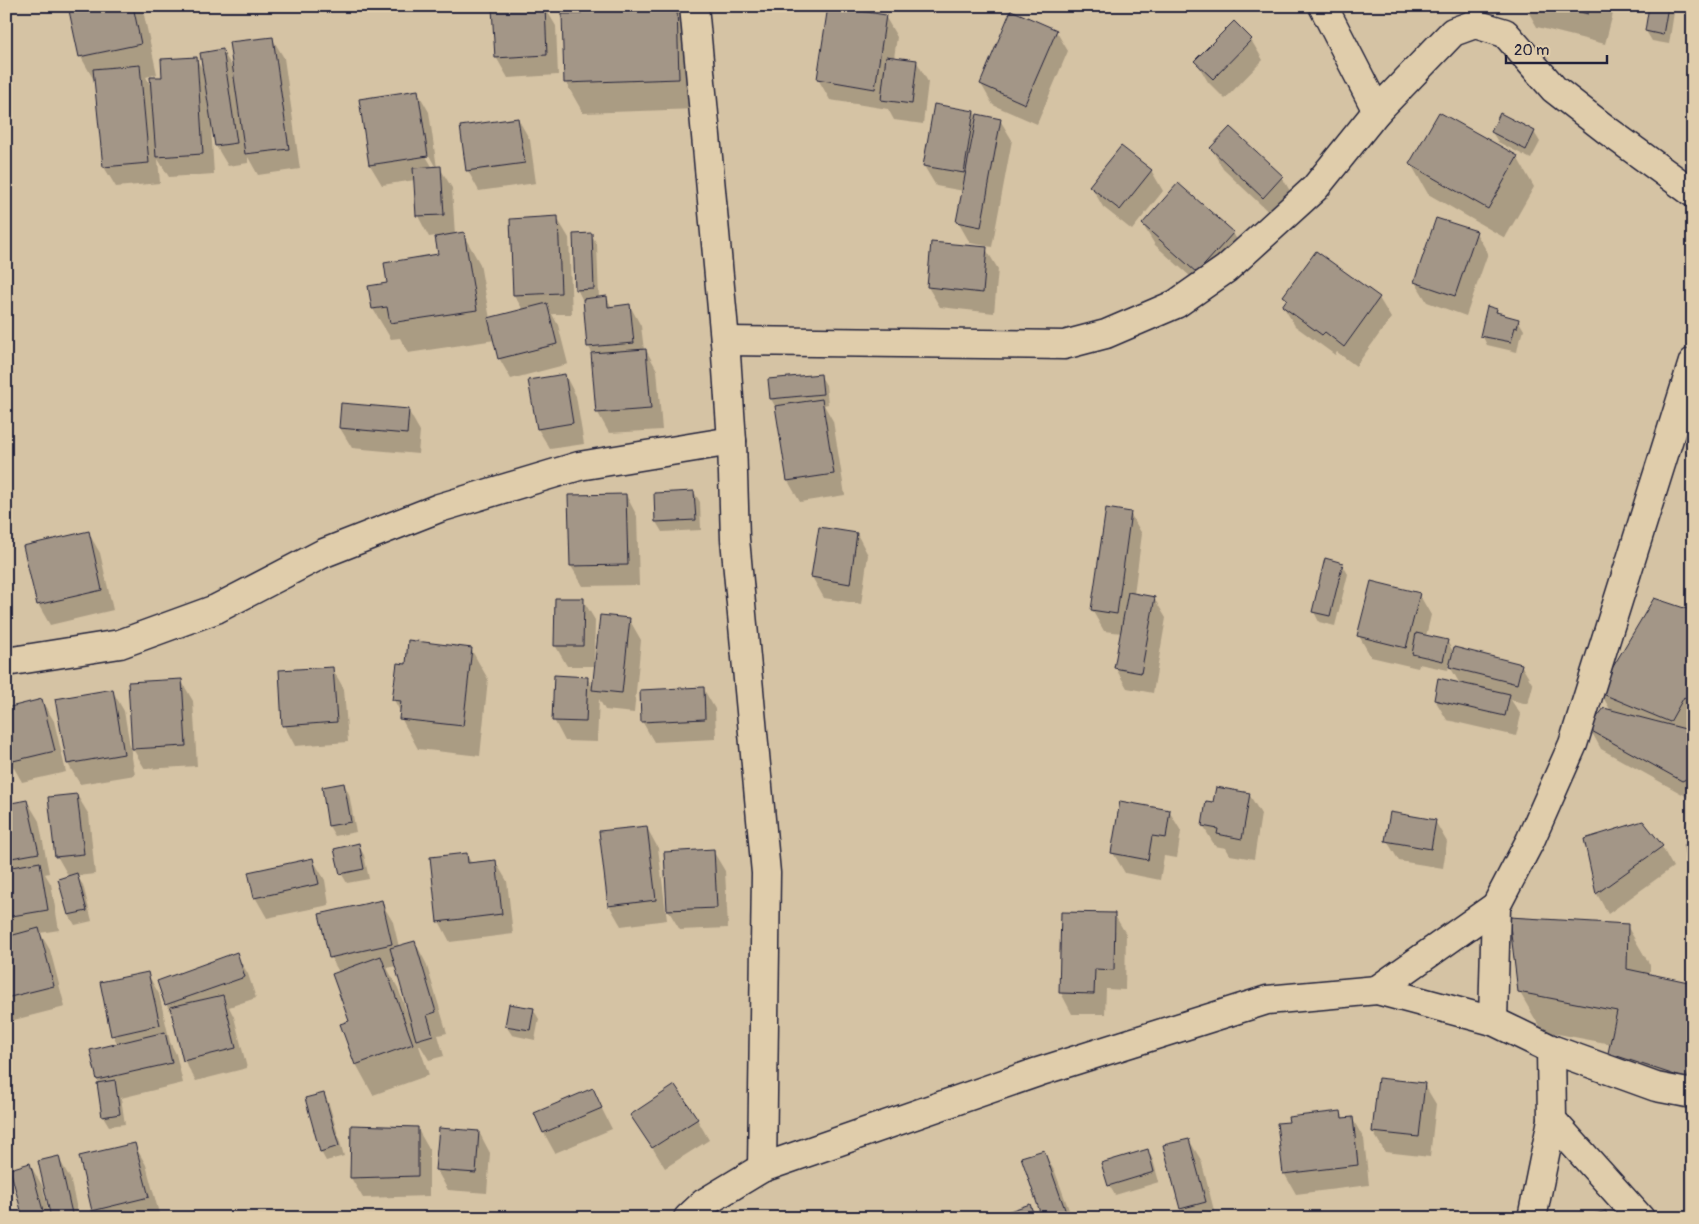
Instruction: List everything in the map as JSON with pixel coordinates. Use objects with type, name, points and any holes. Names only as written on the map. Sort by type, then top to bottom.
[{"type":"street","points":[[694,6],[726,340],[735,539],[766,873],[762,1168]]},
{"type":"street","points":[[1323,6],[1377,111]]},
{"type":"street","points":[[726,340],[1064,345],[1106,334],[1176,304],[1226,269],[1316,188],[1377,111],[1453,32],[1475,24],[1505,33],[1554,89],[1693,193]]},
{"type":"street","points":[[1493,1021],[1496,906],[1530,841],[1573,744],[1693,362]]},
{"type":"street","points":[[6,662],[120,644],[216,609],[324,552],[439,508],[579,466],[732,441]]},
{"type":"street","points":[[1377,990],[1496,906]]},
{"type":"street","points":[[699,1213],[762,1168],[1038,1072],[1267,1000],[1377,990],[1493,1021],[1551,1049],[1656,1087],[1693,1094]]},
{"type":"street","points":[[1532,1218],[1552,1120],[1551,1049]]},
{"type":"street","points":[[1552,1120],[1640,1218]]},
{"type":"building","points":[[68,6],[133,6],[141,44],[79,57]]},
{"type":"building","points":[[545,6],[547,55],[495,58],[492,8]]},
{"type":"building","points":[[581,6],[677,6],[679,79],[564,83],[562,14],[581,14]]},
{"type":"building","points":[[828,6],[886,15],[875,89],[817,79]]},
{"type":"building","points":[[1557,6],[1590,6],[1588,14]]},
{"type":"building","points":[[1649,6],[1668,6],[1663,35],[1645,31]]},
{"type":"building","points":[[1011,10],[1057,30],[1025,104],[980,84]]},
{"type":"building","points":[[1234,21],[1252,39],[1213,79],[1194,61]]},
{"type":"building","points":[[273,37],[289,149],[245,154],[229,42]]},
{"type":"building","points":[[223,49],[237,143],[215,146],[200,53]]},
{"type":"building","points":[[886,56],[917,60],[912,104],[881,100]]},
{"type":"building","points":[[197,57],[203,154],[156,157],[150,77],[162,77],[161,59]]},
{"type":"building","points":[[140,65],[149,163],[103,167],[93,69]]},
{"type":"building","points":[[418,90],[428,156],[369,165],[359,99]]},
{"type":"building","points":[[934,104],[974,111],[964,173],[923,166]]},
{"type":"building","points":[[1439,112],[1518,156],[1488,209],[1409,164]]},
{"type":"building","points":[[1500,113],[1535,131],[1526,150],[1491,132]]},
{"type":"building","points":[[977,114],[1001,119],[981,227],[956,222]]},
{"type":"building","points":[[518,118],[525,163],[466,171],[460,126]]},
{"type":"building","points":[[1230,127],[1283,176],[1263,198],[1210,148]]},
{"type":"building","points":[[1121,146],[1152,170],[1120,210],[1089,186]]},
{"type":"building","points":[[441,166],[444,215],[416,216],[413,168]]},
{"type":"building","points":[[1178,183],[1234,232],[1197,273],[1142,224]]},
{"type":"building","points":[[558,216],[561,293],[513,295],[510,219]]},
{"type":"building","points":[[1436,218],[1477,231],[1455,296],[1414,282]]},
{"type":"building","points":[[464,232],[477,310],[390,323],[387,307],[372,309],[368,286],[387,283],[384,263],[438,254],[435,237]]},
{"type":"building","points":[[592,233],[594,289],[575,290],[573,234]]},
{"type":"building","points":[[931,242],[987,247],[983,293],[927,287]]},
{"type":"building","points":[[1316,251],[1380,297],[1344,347],[1325,332],[1322,335],[1282,306],[1287,299],[1283,296]]},
{"type":"building","points":[[607,296],[608,307],[630,304],[634,343],[587,347],[583,299]]},
{"type":"building","points":[[547,303],[557,344],[498,359],[488,318]]},
{"type":"building","points":[[1487,306],[1497,309],[1496,312],[1519,319],[1511,342],[1480,336]]},
{"type":"building","points":[[646,349],[651,409],[596,413],[591,353]]},
{"type":"building","points":[[565,374],[573,423],[537,429],[528,380]]},
{"type":"building","points":[[821,374],[823,394],[770,399],[768,379]]},
{"type":"building","points":[[822,399],[834,474],[787,481],[775,406]]},
{"type":"building","points":[[341,403],[409,409],[407,434],[339,428]]},
{"type":"building","points":[[694,491],[696,520],[655,522],[654,493]]},
{"type":"building","points":[[626,494],[628,565],[570,566],[568,495]]},
{"type":"building","points":[[1106,508],[1131,512],[1117,614],[1091,610]]},
{"type":"building","points":[[819,527],[857,533],[850,584],[811,577]]},
{"type":"building","points":[[89,531],[102,590],[37,605],[23,546]]},
{"type":"building","points":[[1325,558],[1343,563],[1330,616],[1312,612]]},
{"type":"building","points":[[1371,581],[1420,593],[1406,648],[1357,636]]},
{"type":"building","points":[[1128,592],[1155,597],[1141,673],[1114,668]]},
{"type":"building","points":[[555,598],[584,598],[583,646],[554,646]]},
{"type":"building","points":[[1654,598],[1693,611],[1693,703],[1684,697],[1670,722],[1598,692]]},
{"type":"building","points":[[600,615],[630,618],[622,693],[592,690]]},
{"type":"building","points":[[1416,633],[1448,640],[1443,661],[1412,654]]},
{"type":"building","points":[[408,640],[472,648],[463,726],[399,719],[401,701],[392,700],[397,663],[406,664]]},
{"type":"building","points":[[1454,647],[1522,664],[1517,684],[1449,667]]},
{"type":"building","points":[[333,667],[337,722],[282,726],[279,670]]},
{"type":"building","points":[[554,675],[588,677],[586,722],[552,721]]},
{"type":"building","points":[[1438,678],[1510,694],[1505,716],[1434,700]]},
{"type":"building","points":[[182,679],[186,746],[132,749],[128,682]]},
{"type":"building","points":[[704,687],[705,719],[641,722],[640,690]]},
{"type":"building","points":[[113,689],[124,754],[67,764],[55,699]]},
{"type":"building","points":[[42,699],[55,751],[9,762],[6,751],[6,708]]},
{"type":"building","points":[[1604,708],[1693,731],[1693,776],[1682,781],[1588,729]]},
{"type":"building","points":[[344,783],[351,822],[328,826],[322,787]]},
{"type":"building","points":[[1216,787],[1250,793],[1242,839],[1217,834],[1218,829],[1202,826],[1206,801],[1213,802]]},
{"type":"building","points":[[77,794],[84,854],[55,857],[48,797]]},
{"type":"building","points":[[27,800],[39,853],[6,859],[6,804]]},
{"type":"building","points":[[1120,801],[1170,810],[1166,838],[1152,836],[1148,860],[1111,853]]},
{"type":"building","points":[[1390,812],[1436,820],[1431,849],[1385,841]]},
{"type":"building","points":[[1643,821],[1663,846],[1596,894],[1584,839]]},
{"type":"building","points":[[647,826],[656,900],[608,906],[599,831]]},
{"type":"building","points":[[359,843],[364,869],[340,874],[334,849]]},
{"type":"building","points":[[1693,844],[1693,923],[1684,845]]},
{"type":"building","points":[[714,849],[717,908],[667,910],[664,852]]},
{"type":"building","points":[[467,853],[468,863],[496,860],[502,914],[437,922],[430,857]]},
{"type":"building","points":[[313,858],[319,884],[254,898],[248,872]]},
{"type":"building","points":[[40,862],[48,910],[6,917],[6,868]]},
{"type":"building","points":[[77,873],[87,911],[68,915],[58,879]]},
{"type":"building","points":[[382,900],[392,944],[329,958],[319,914]]},
{"type":"building","points":[[1061,912],[1115,913],[1114,970],[1095,969],[1094,994],[1059,993]]},
{"type":"building","points":[[1509,917],[1628,924],[1627,969],[1693,983],[1693,1061],[1687,1079],[1608,1053],[1617,1011],[1518,992]]},
{"type":"building","points":[[39,928],[54,986],[6,998],[6,937]]},
{"type":"building","points":[[415,941],[436,1012],[427,1015],[433,1035],[416,1040],[390,948]]},
{"type":"building","points":[[237,952],[245,977],[165,1005],[157,981]]},
{"type":"building","points":[[381,956],[413,1044],[355,1065],[340,1024],[349,1021],[332,974]]},
{"type":"building","points":[[148,972],[160,1025],[111,1036],[100,982]]},
{"type":"building","points":[[223,995],[236,1048],[183,1061],[170,1007]]},
{"type":"building","points":[[509,1004],[534,1008],[530,1030],[505,1026]]},
{"type":"building","points":[[165,1032],[172,1063],[97,1080],[90,1050]]},
{"type":"building","points":[[1378,1078],[1425,1083],[1419,1137],[1372,1132]]},
{"type":"building","points":[[115,1080],[120,1114],[102,1117],[97,1083]]},
{"type":"building","points":[[675,1085],[698,1119],[652,1148],[630,1115]]},
{"type":"building","points":[[593,1088],[602,1108],[543,1133],[534,1113]]},
{"type":"building","points":[[324,1093],[339,1146],[320,1152],[305,1098]]},
{"type":"building","points":[[1341,1111],[1342,1118],[1353,1117],[1358,1165],[1283,1174],[1277,1123],[1289,1122],[1288,1117]]},
{"type":"building","points":[[351,1125],[418,1127],[418,1176],[350,1178]]},
{"type":"building","points":[[439,1128],[479,1131],[476,1173],[435,1170]]},
{"type":"building","points":[[1189,1139],[1206,1202],[1180,1209],[1163,1145]]},
{"type":"building","points":[[135,1143],[149,1197],[92,1211],[79,1156]]},
{"type":"building","points":[[1148,1149],[1154,1172],[1108,1186],[1101,1163]]},
{"type":"building","points":[[1044,1150],[1067,1215],[1061,1218],[1042,1218],[1021,1157]]},
{"type":"building","points":[[59,1156],[73,1218],[51,1218],[38,1161]]},
{"type":"building","points":[[30,1163],[45,1218],[23,1218],[10,1169]]},
{"type":"building","points":[[1030,1204],[1035,1218],[989,1218]]},
{"type":"building","points":[[1606,1211],[1607,1218],[1582,1218]]}]
